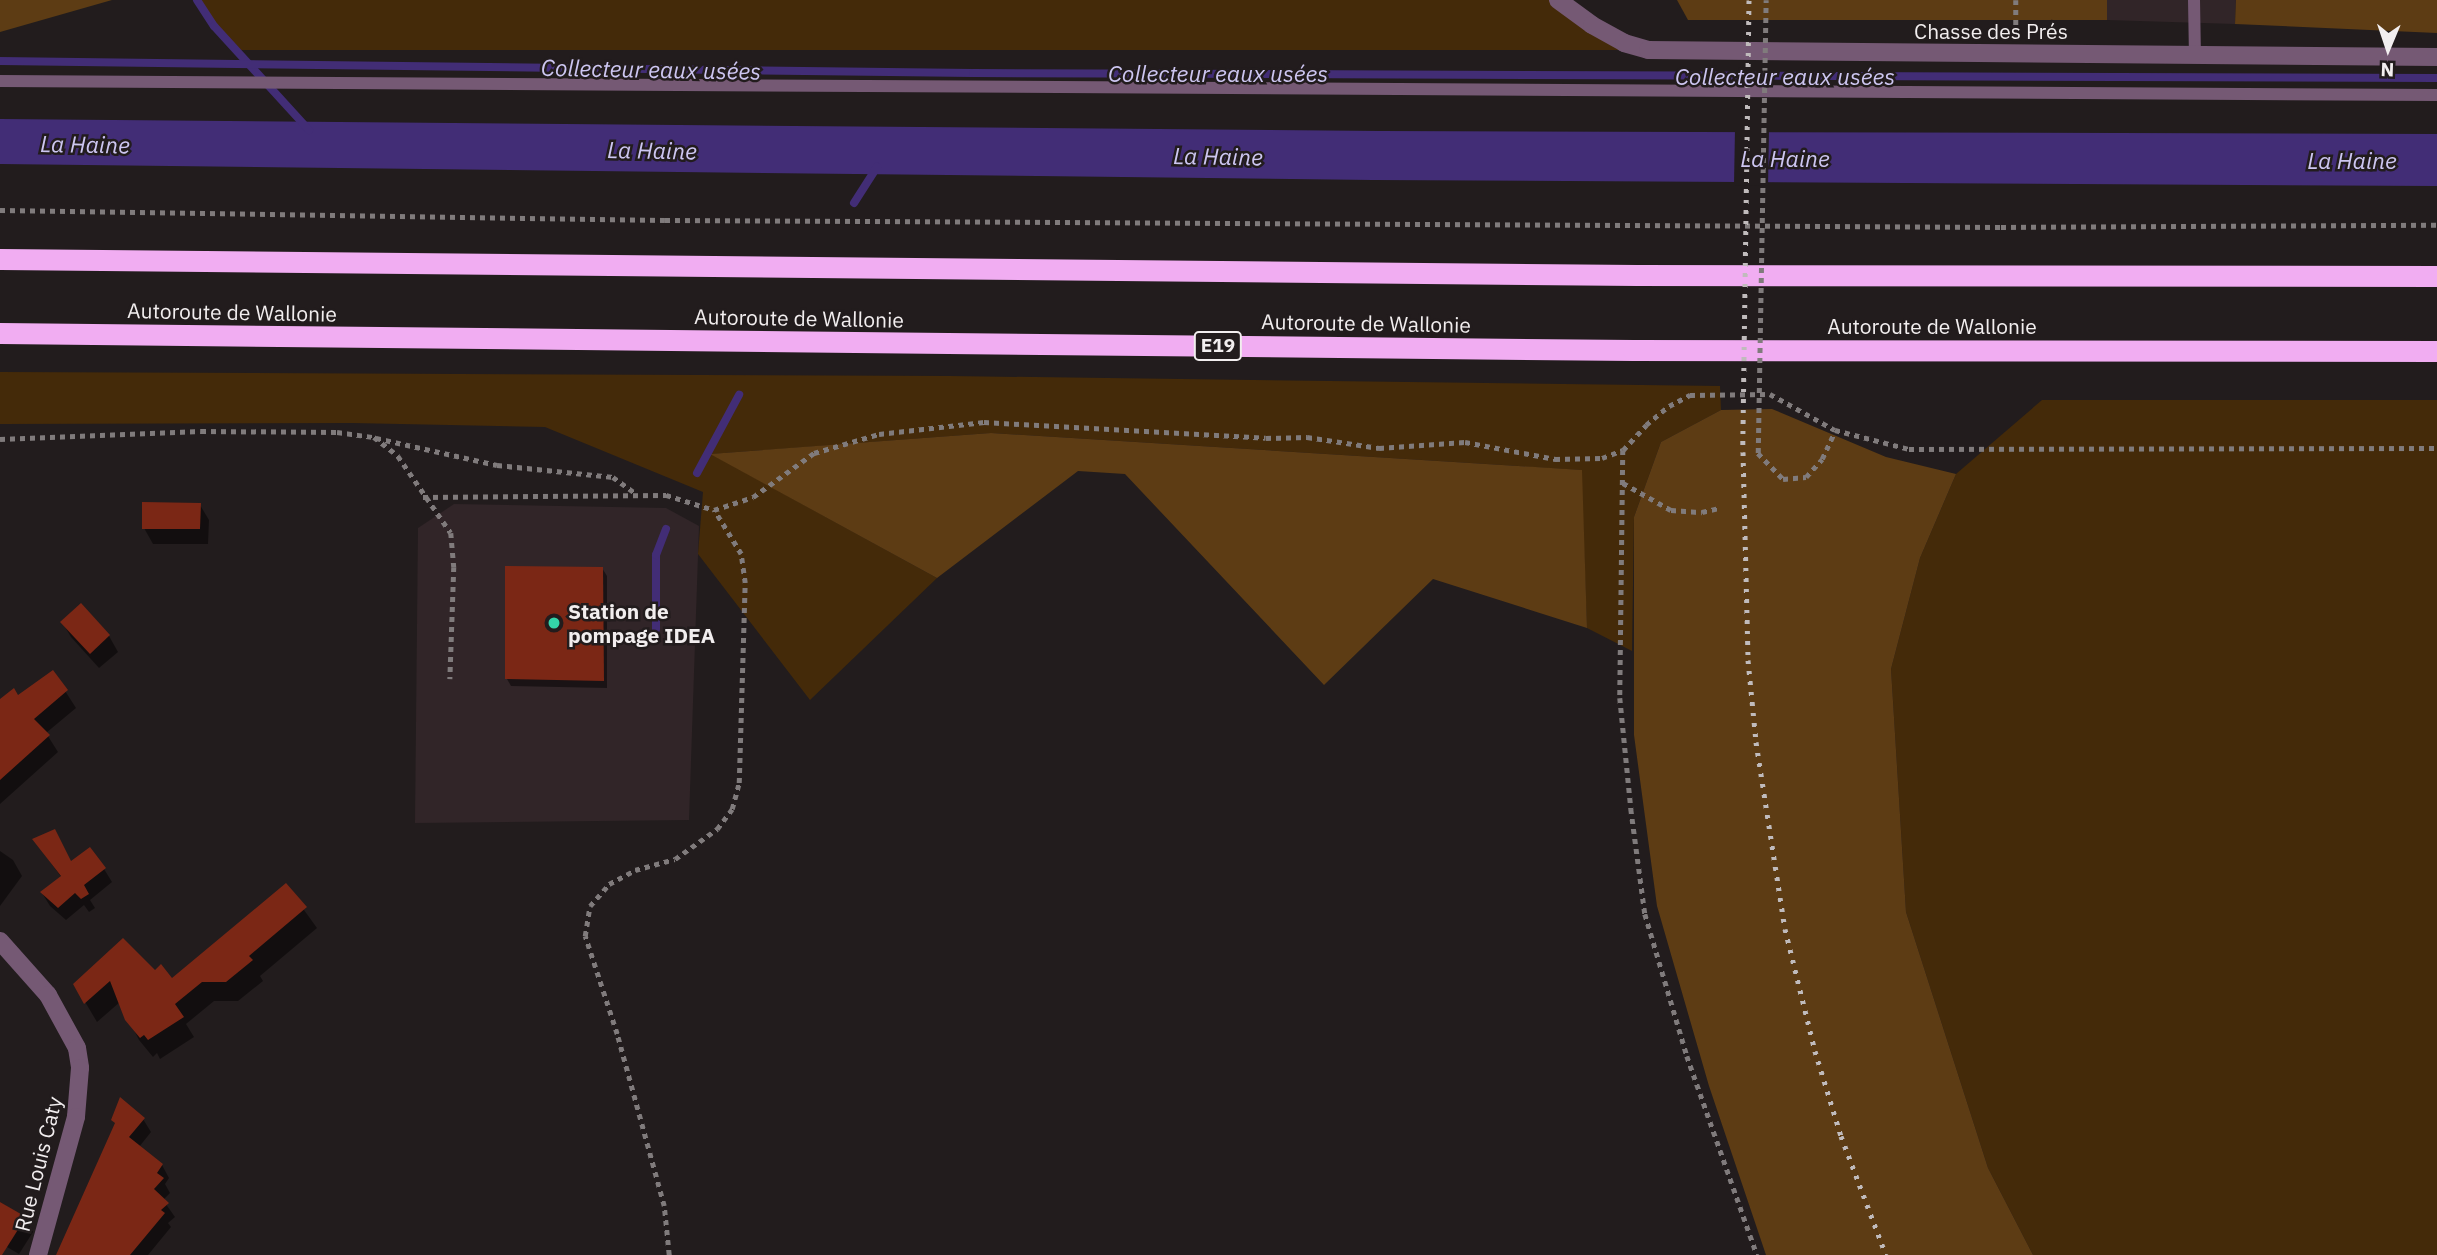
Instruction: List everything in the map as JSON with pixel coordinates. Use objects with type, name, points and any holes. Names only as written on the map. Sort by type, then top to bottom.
[{"type":"highway","points":[[0,259],[1637,275],[2437,276]]},
{"type":"highway","name":"Autoroute de Wallonie","points":[[0,333],[1633,350],[2437,351]]},
{"type":"street","name":"Chasse des Prés","points":[[1558,0],[1592,25],[1625,43],[1648,50],[2437,57]]},
{"type":"street","name":"Rue Louis Caty","points":[[0,941],[48,995],[77,1048],[80,1068],[76,1117],[38,1255]]},
{"type":"lane","points":[[2194,0],[2195,55]]},
{"type":"lane","points":[[0,81],[2437,95]]},
{"type":"path","points":[[1766,0],[1758,453],[1783,479],[1806,477],[1822,459],[1835,430]]},
{"type":"path","points":[[2016,0],[2016,54]]},
{"type":"path","points":[[0,210],[666,220],[2001,227],[2437,225]]},
{"type":"path","points":[[423,497],[666,495],[714,510],[753,497],[814,453],[879,434],[984,422],[1255,438],[1307,437],[1379,448],[1465,442],[1524,454],[1573,460],[1602,458],[1623,450],[1646,425],[1690,395],[1770,394],[1835,430],[1909,449],[2437,448]]},
{"type":"path","points":[[0,439],[201,431],[337,432],[374,437],[497,465],[612,477],[635,494]]},
{"type":"path","points":[[374,437],[398,456],[423,497],[451,533],[454,566],[450,679]]},
{"type":"path","points":[[1623,450],[1620,698],[1631,809],[1646,914],[1687,1056],[1757,1255]]},
{"type":"path","points":[[1622,483],[1671,510],[1702,512],[1719,508]]},
{"type":"path","points":[[669,1255],[664,1206],[617,1034],[584,936],[590,906],[609,884],[635,870],[676,859],[717,830],[732,808],[739,783],[745,583],[741,554],[714,510]]},
{"type":"shaded area","points":[[0,0],[112,0],[0,32]]},
{"type":"shaded area","points":[[197,0],[1559,0],[1648,50],[236,50],[214,26]]},
{"type":"shaded area","points":[[1677,0],[2107,0],[2107,20],[1688,20]]},
{"type":"shaded area","points":[[2107,0],[2236,0],[2235,24],[2107,20]]},
{"type":"shaded area","points":[[2236,0],[2437,0],[2437,33],[2235,24]]},
{"type":"shaded area","points":[[0,372],[949,376],[1720,386],[1721,410],[1661,442],[1634,517],[1632,651],[1587,628],[1581,470],[991,433],[711,454],[937,578],[810,700],[698,554],[703,492],[545,427],[352,423],[0,424]]},
{"type":"shaded area","points":[[2042,400],[2437,400],[2437,1255],[2033,1255],[1988,1168],[1906,912],[1891,669],[1920,558],[1956,474]]},
{"type":"shaded area","points":[[1772,409],[1886,457],[1956,474],[1920,558],[1891,669],[1906,912],[1988,1168],[2033,1255],[1766,1255],[1709,1086],[1657,906],[1634,735],[1634,517],[1661,442],[1721,410]]},
{"type":"shaded area","points":[[991,433],[1582,470],[1587,628],[1433,579],[1324,685],[1125,474],[1078,471],[937,578],[710,454]]},
{"type":"shaded area","points":[[454,504],[666,508],[699,526],[689,820],[415,823],[418,528]]},
{"type":"water","name":"La Haine","points":[[0,119],[1380,131],[2437,134],[2437,186],[1373,180],[0,164]]},
{"type":"pier","points":[[1735,129],[1769,129],[1768,186],[1734,185]]},
{"type":"building","points":[[142,502],[201,503],[200,529],[142,529]]},
{"type":"building","name":"Station de pompage IDEA","points":[[505,566],[603,567],[604,681],[505,679]]},
{"type":"building","points":[[81,603],[110,635],[90,654],[60,622]]},
{"type":"building","points":[[53,670],[68,690],[34,719],[50,735],[0,780],[0,699],[14,688],[18,695]]},
{"type":"building","points":[[55,829],[71,861],[90,847],[106,868],[84,885],[89,894],[81,899],[75,893],[58,908],[40,892],[61,876],[32,839]]},
{"type":"building","points":[[286,883],[307,907],[249,956],[253,960],[226,982],[202,982],[175,1004],[184,1017],[148,1040],[144,1035],[140,1038],[125,1020],[110,981],[84,1004],[73,984],[123,938],[155,970],[161,964],[172,978]]},
{"type":"building","points":[[120,1097],[145,1118],[129,1137],[163,1164],[157,1173],[164,1178],[154,1189],[169,1203],[161,1210],[165,1213],[130,1255],[56,1255],[115,1123],[111,1120]]},
{"type":"building","points":[[0,1202],[26,1217],[2,1255],[0,1255]]},
{"type":"waterway","name":"Collecteur eaux usées","points":[[197,0],[214,26],[309,130]]},
{"type":"waterway","name":"Collecteur eaux usées","points":[[0,61],[973,73],[2437,78]]},
{"type":"waterway","points":[[854,203],[877,167]]},
{"type":"waterway","points":[[697,473],[739,395]]},
{"type":"waterway","points":[[656,629],[656,555],[666,529]]},
{"type":"railway","points":[[1749,0],[1743,452],[1748,660],[1756,742],[1785,929],[1815,1051],[1841,1136],[1886,1255]]},
{"type":"place","name":"Station de pompage IDEA","points":[[554,623]]}]
